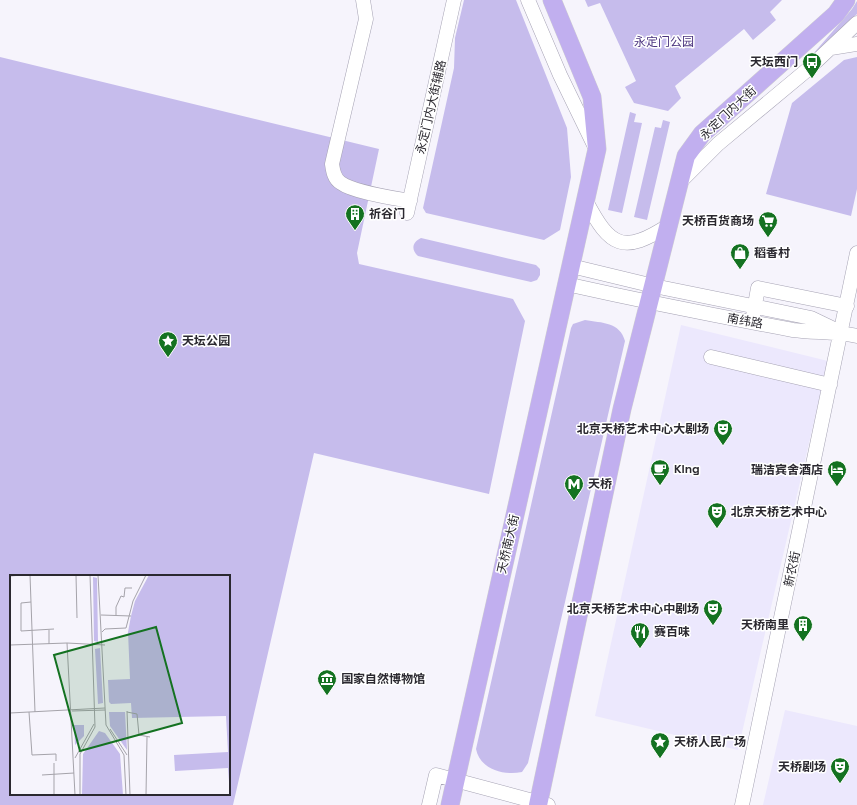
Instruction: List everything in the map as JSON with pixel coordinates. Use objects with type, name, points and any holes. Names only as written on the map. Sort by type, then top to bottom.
[{"type":"main road","points":[[552,0],[592,97],[597,149],[566,284]]},
{"type":"main road","name":"永定门内大街","points":[[651,294],[686,156],[702,134],[836,14],[846,0]]},
{"type":"main road","name":"天桥南大街","points":[[450,805],[566,284]]},
{"type":"main road","points":[[542,804],[622,409],[651,294]]},
{"type":"street","name":"永定门内大街辅路","points":[[363,0],[366,19],[332,164],[333,170],[336,179],[348,187],[408,207],[454,0]]},
{"type":"street","points":[[528,0],[560,75],[597,149]]},
{"type":"street","points":[[679,183],[718,144],[785,89],[857,23]]},
{"type":"street","points":[[831,48],[857,44]]},
{"type":"street","points":[[586,202],[598,224],[606,234],[621,242],[629,243],[654,235],[669,225]]},
{"type":"street","points":[[841,332],[857,254]]},
{"type":"street","points":[[571,266],[651,294]]},
{"type":"street","points":[[566,284],[651,294]]},
{"type":"street","points":[[752,322],[758,288],[847,306]]},
{"type":"street","name":"南纬路","points":[[651,294],[755,307],[811,318],[841,332],[857,336]]},
{"type":"street","name":"南纬路","points":[[651,294],[752,322],[807,332],[841,332]]},
{"type":"street","name":"新农街","points":[[742,805],[841,332]]},
{"type":"street","points":[[711,357],[830,385]]},
{"type":"street","points":[[429,805],[436,775],[456,779],[542,804]]},
{"type":"shaded area","name":"北京天桥艺术中心","points":[[681,325],[828,361],[738,750],[595,716]]},
{"type":"shaded area","points":[[785,710],[857,726],[857,805],[763,805]]},
{"type":"green space","points":[[464,0],[516,0],[567,128],[571,177],[560,230],[544,240],[426,213],[423,208],[454,68],[455,38]]},
{"type":"green space","name":"永定门公园","points":[[585,0],[782,0],[770,12],[776,20],[753,40],[744,29],[675,86],[681,98],[668,111],[634,103],[625,87],[636,81],[600,3],[588,7]]},
{"type":"green space","points":[[857,1],[857,14],[813,54],[852,9]]},
{"type":"green space","name":"天坛公园","points":[[0,57],[379,149],[357,253],[359,264],[513,299],[525,321],[489,494],[314,453],[233,805],[0,805]]},
{"type":"green space","points":[[857,57],[857,189],[851,216],[766,194],[792,103],[844,60]]},
{"type":"green space","points":[[630,112],[636,114],[634,122],[642,123],[622,213],[608,210]]},
{"type":"green space","points":[[663,120],[670,122],[647,220],[634,217],[655,127],[661,128]]},
{"type":"green space","points":[[421,238],[536,265],[540,269],[540,275],[537,280],[531,282],[418,256],[414,251],[414,244]]},
{"type":"green space","points":[[585,320],[610,324],[619,330],[625,341],[528,763],[522,772],[500,772],[493,770],[482,762],[476,749],[571,328],[573,324]]},
{"type":"place","name":"天坛西门","points":[[812,79]]},
{"type":"place","name":"祈谷门","points":[[355,231]]},
{"type":"place","name":"天桥百货商场","points":[[768,238]]},
{"type":"place","name":"稻香村","points":[[740,270]]},
{"type":"place","name":"天坛公园","points":[[168,358]]},
{"type":"place","name":"北京天桥艺术中心大剧场","points":[[723,446]]},
{"type":"place","name":"King","points":[[660,486]]},
{"type":"place","name":"瑞洁宾舍酒店","points":[[837,487]]},
{"type":"place","name":"天桥","points":[[574,501]]},
{"type":"place","name":"北京天桥艺术中心","points":[[717,529]]},
{"type":"place","name":"北京天桥艺术中心中剧场","points":[[713,626]]},
{"type":"place","name":"天桥南里","points":[[803,642]]},
{"type":"place","name":"赛百味","points":[[640,649]]},
{"type":"place","name":"国家自然博物馆","points":[[327,696]]},
{"type":"place","name":"天桥人民广场","points":[[660,759]]},
{"type":"place","name":"天桥剧场","points":[[840,784]]}]
